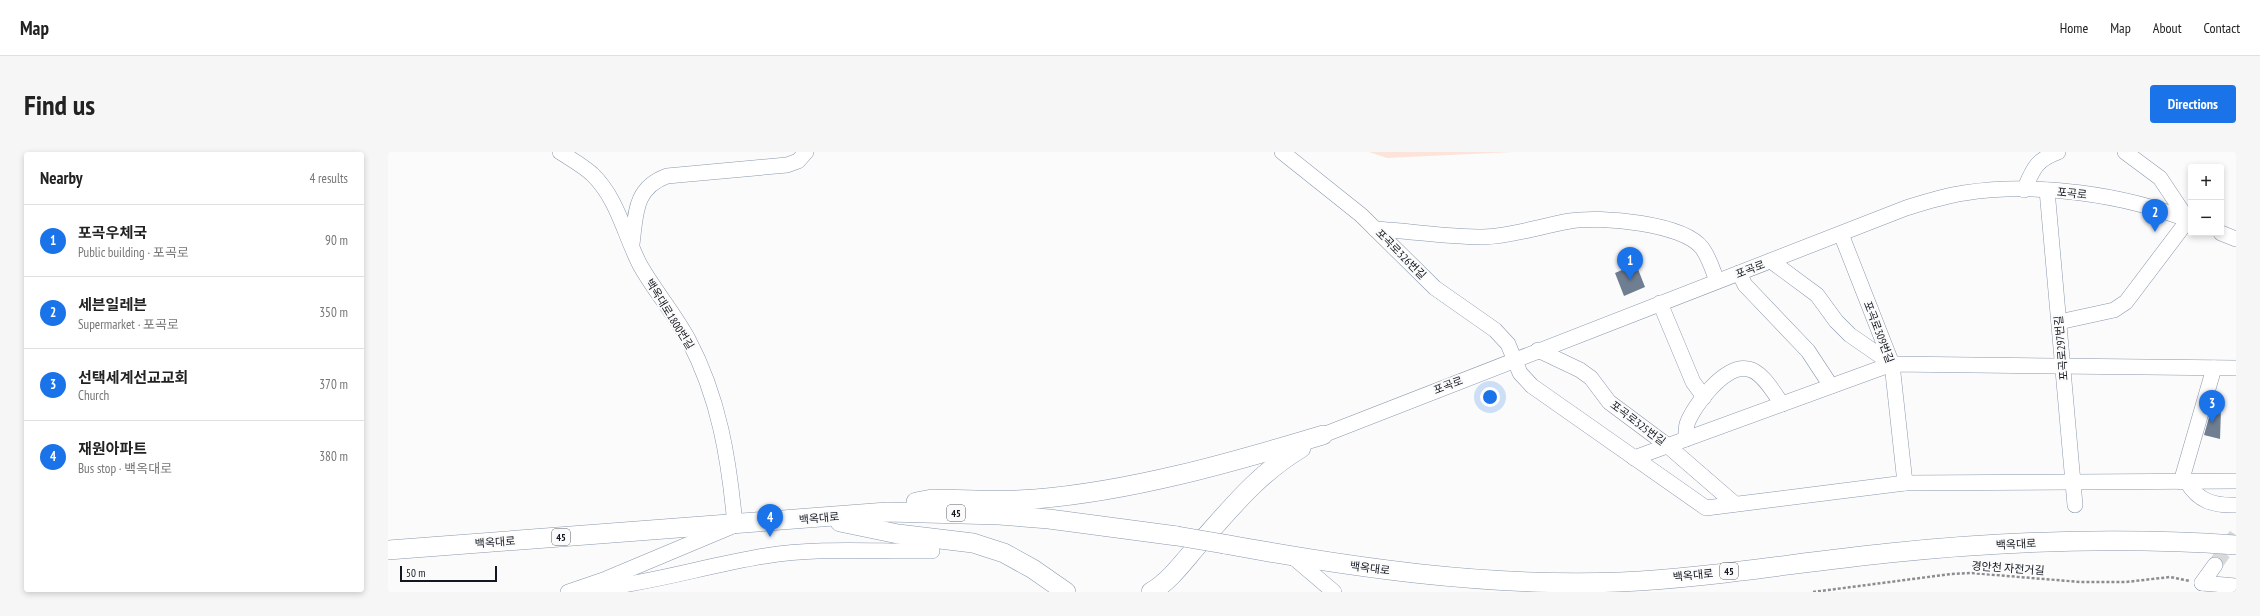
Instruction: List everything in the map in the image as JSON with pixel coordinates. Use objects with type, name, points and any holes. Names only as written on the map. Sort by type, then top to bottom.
[{"type":"main road","points":[[821,518],[932,500],[1033,499],[1094,491],[1242,459],[1323,435]]},
{"type":"main road","points":[[1151,592],[1160,587],[1176,570],[1247,489],[1276,465],[1323,435]]},
{"type":"main road","name":"백옥대로","points":[[388,550],[735,525],[887,512],[1049,518],[1177,536],[1293,557],[1354,566],[1446,577],[1571,583],[1680,577],[1891,553],[2032,543],[2197,543],[2236,545]]},
{"type":"main road","points":[[821,518],[898,534],[972,543],[1004,553],[1033,569],[1066,592]]},
{"type":"street","name":"백옥대로1800번길","points":[[560,152],[592,174],[604,188],[616,206],[632,245],[649,280],[687,338],[714,398],[729,467],[735,525]]},
{"type":"street","points":[[632,245],[638,204],[645,190],[654,181],[667,176],[787,165],[798,161],[806,152]]},
{"type":"street","name":"포곡로326번길","points":[[1282,152],[1330,188],[1375,229],[1435,288],[1494,330],[1508,344],[1520,373],[1532,386],[1706,508],[1905,483],[2236,481]]},
{"type":"street","points":[[2024,190],[2032,169],[2044,157],[2058,152]]},
{"type":"street","points":[[2125,152],[2160,178],[2188,217]]},
{"type":"street","name":"포곡로","points":[[1323,435],[1538,350],[1934,199],[1996,189],[2047,190],[2082,193],[2156,209],[2188,219]]},
{"type":"street","name":"포곡로297번길","points":[[2047,190],[2075,505]]},
{"type":"street","points":[[1375,229],[1483,237],[1510,234],[1572,221],[1620,221],[1663,227],[1686,236],[1702,248],[1717,282]]},
{"type":"street","points":[[2059,322],[2114,310],[2126,302],[2188,223]]},
{"type":"street","name":"포곡로309번길","points":[[1841,234],[1892,364],[1905,483]]},
{"type":"street","points":[[2224,234],[2236,239]]},
{"type":"street","points":[[1771,261],[1817,295],[1836,321],[1850,335],[1892,364]]},
{"type":"street","points":[[1739,273],[1745,285],[1808,351],[1831,386]]},
{"type":"street","points":[[1660,303],[1693,382],[1704,397]]},
{"type":"street","name":"포곡로325번길","points":[[1538,350],[1580,370],[1591,378],[1609,402],[1668,446],[1735,504]]},
{"type":"street","points":[[1634,458],[1892,364],[2236,368]]},
{"type":"street","points":[[1686,439],[1687,424],[1714,382],[1732,372],[1747,368],[1756,372],[1782,404]]},
{"type":"street","points":[[2214,368],[2184,482],[2203,500],[2221,506],[2236,505]]},
{"type":"street","points":[[572,591],[735,525]]},
{"type":"street","points":[[572,591],[622,586],[765,556],[799,552],[932,552]]},
{"type":"street","points":[[1293,557],[1334,592]]},
{"type":"street","points":[[2202,583],[2216,565]]},
{"type":"street","points":[[1549,592],[1571,583]]},
{"type":"street","points":[[2202,583],[2236,586]]},
{"type":"path","name":"경안천 자전거길","points":[[1813,592],[1951,574],[1972,573],[2080,582],[2126,582],[2170,577],[2202,583]]},
{"type":"shaded area","points":[[1369,152],[1513,152],[1387,158]]},
{"type":"building","points":[[1636,264],[1645,287],[1624,296],[1615,273]]},
{"type":"building","points":[[2212,407],[2221,409],[2220,439],[2204,435]]},
{"type":"tunnel","points":[[2215,565],[2236,535]]},
{"type":"place","name":"세븐일레븐","points":[[2155,232]]},
{"type":"place","name":"포곡우체국","points":[[1630,280]]},
{"type":"place","name":"선택세계선교교회","points":[[2212,423]]},
{"type":"place","name":"재원아파트","points":[[770,537]]}]
